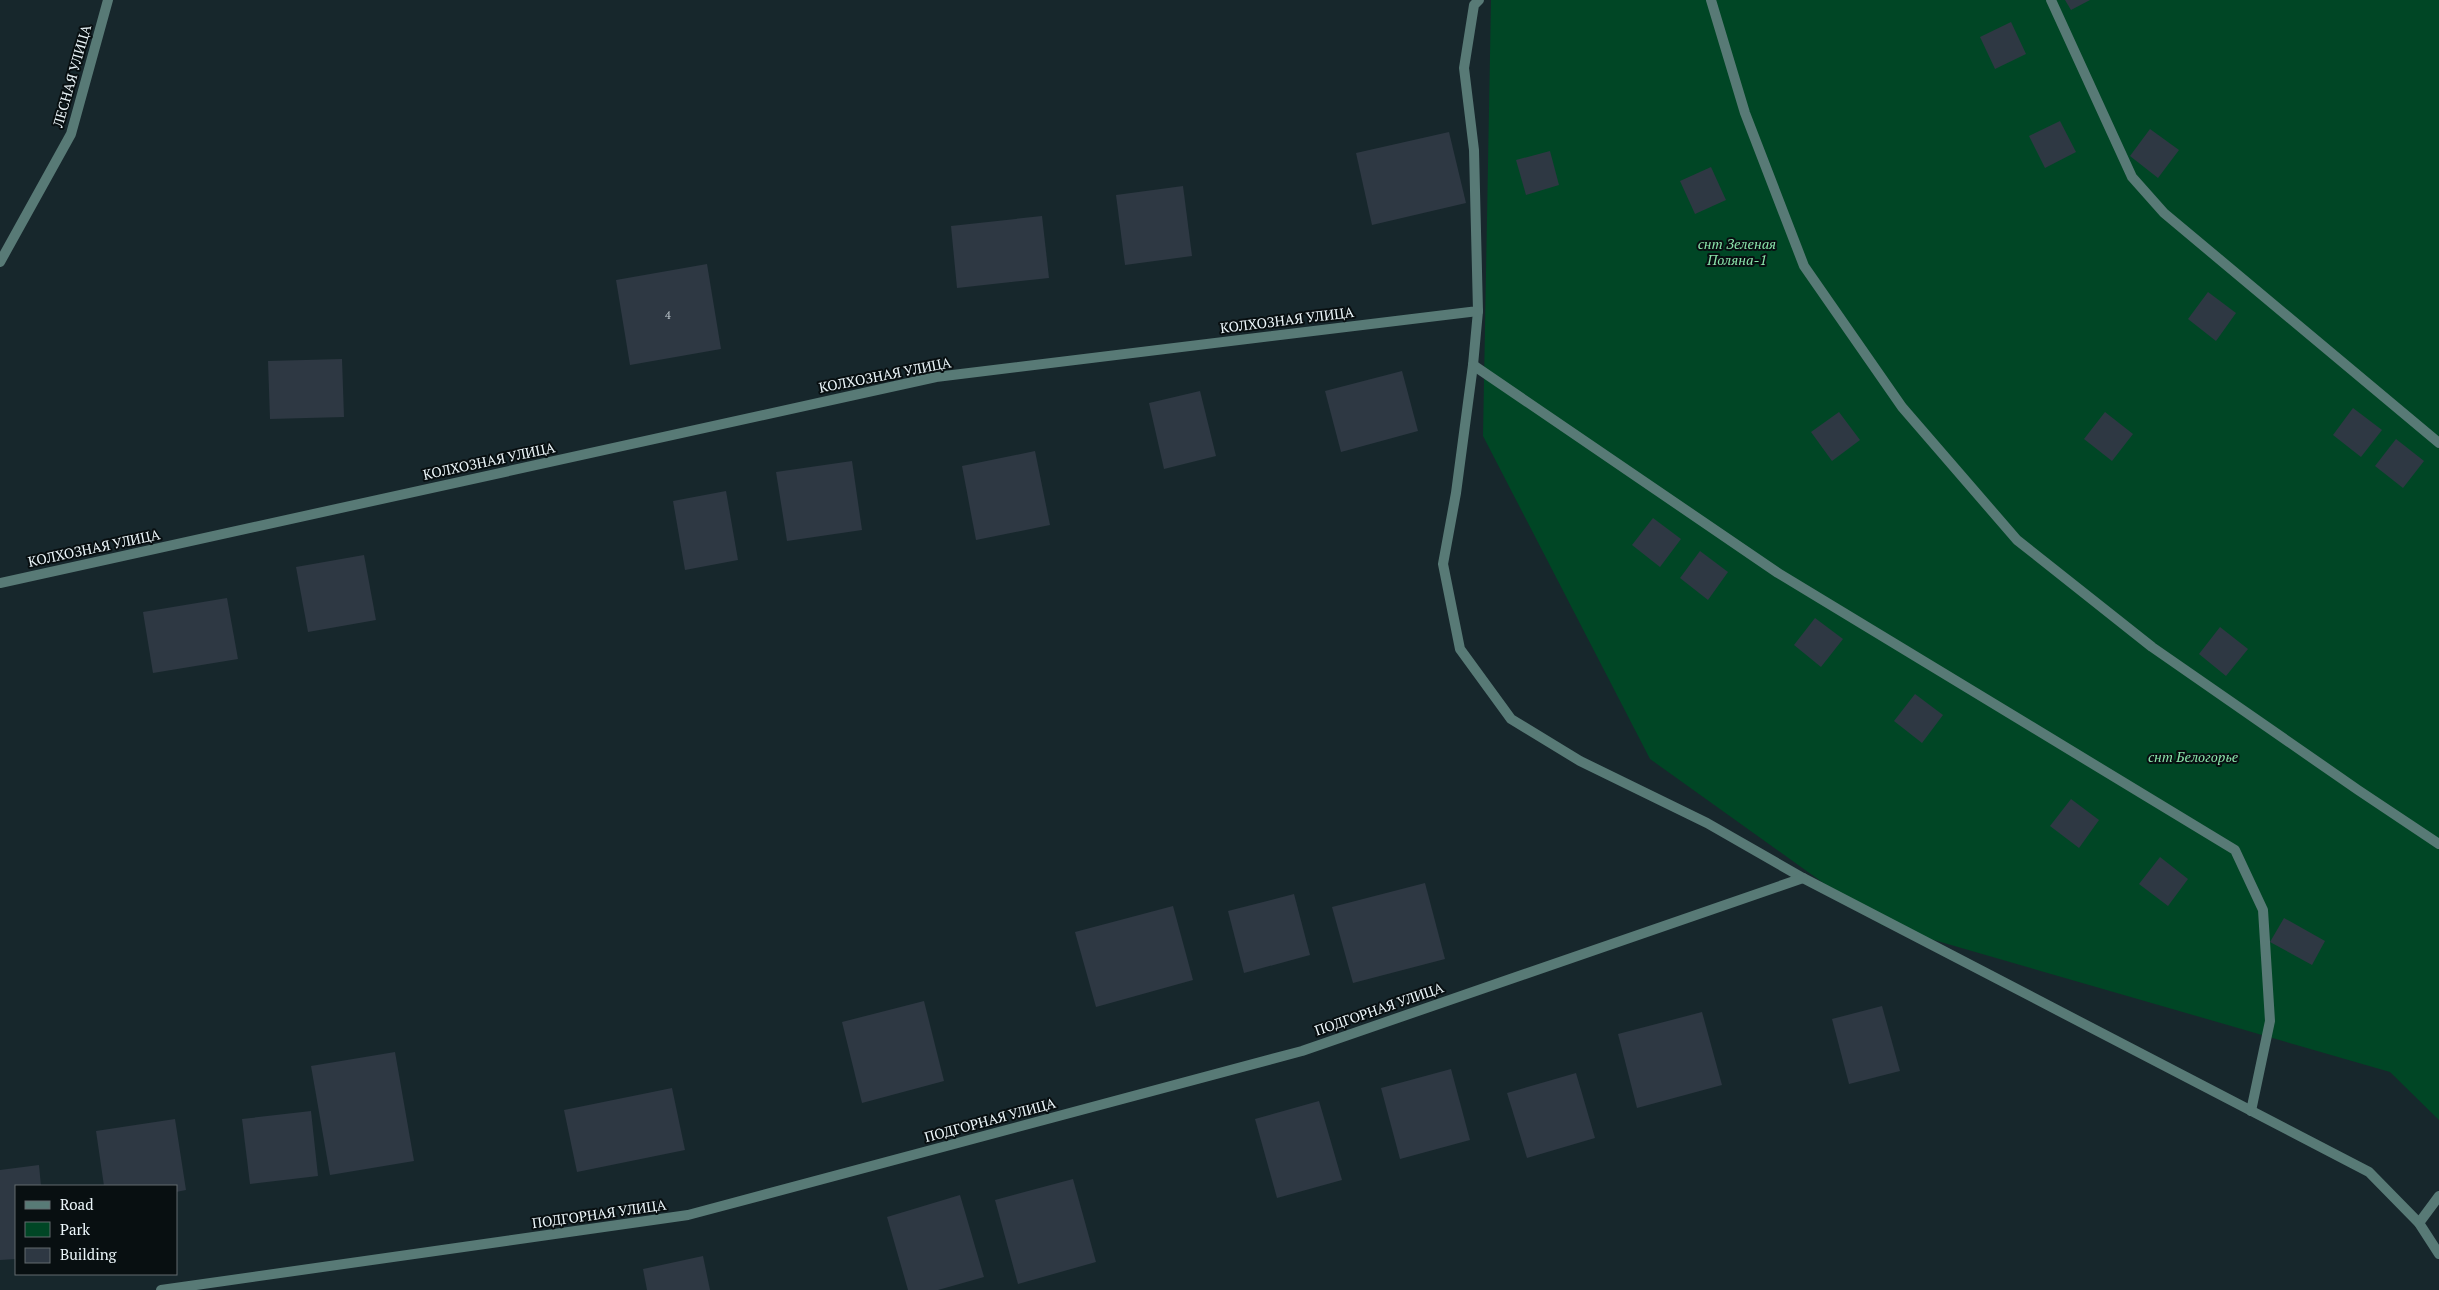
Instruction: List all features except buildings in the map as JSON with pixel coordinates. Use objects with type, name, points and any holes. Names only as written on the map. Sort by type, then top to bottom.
[{"type":"street","name":"ЛЕСНАЯ УЛИЦА","points":[[0,262],[71,134],[108,0]]},
{"type":"street","points":[[1479,0],[1474,5],[1464,68],[1474,150],[1478,311],[1473,365],[1456,493],[1443,564],[1460,649],[1511,720],[1580,761],[1707,823],[1803,878],[2368,1172],[2419,1224],[2439,1254]]},
{"type":"street","points":[[1711,0],[1744,113],[1804,266],[1902,407],[2016,540],[2152,647],[2439,844]]},
{"type":"street","points":[[2051,0],[2132,177],[2164,213],[2439,443]]},
{"type":"street","name":"КОЛХОЗНАЯ УЛИЦА","points":[[0,582],[936,377],[1478,311]]},
{"type":"street","points":[[1473,365],[1778,573],[2235,850],[2263,910],[2270,1021],[2251,1111]]},
{"type":"street","name":"ПОДГОРНАЯ УЛИЦА","points":[[161,1290],[688,1215],[1302,1051],[1803,878]]},
{"type":"street","points":[[2419,1224],[2439,1196]]},
{"type":"green space","points":[[1491,0],[2439,0],[2439,1120],[2390,1072],[1882,925],[1650,759],[1483,436]]},
{"type":"park label","name":"снт Зеленая Поляна-1","points":[[1737,252]]},
{"type":"park label","name":"снт Белогорье","points":[[2193,757]]}]
